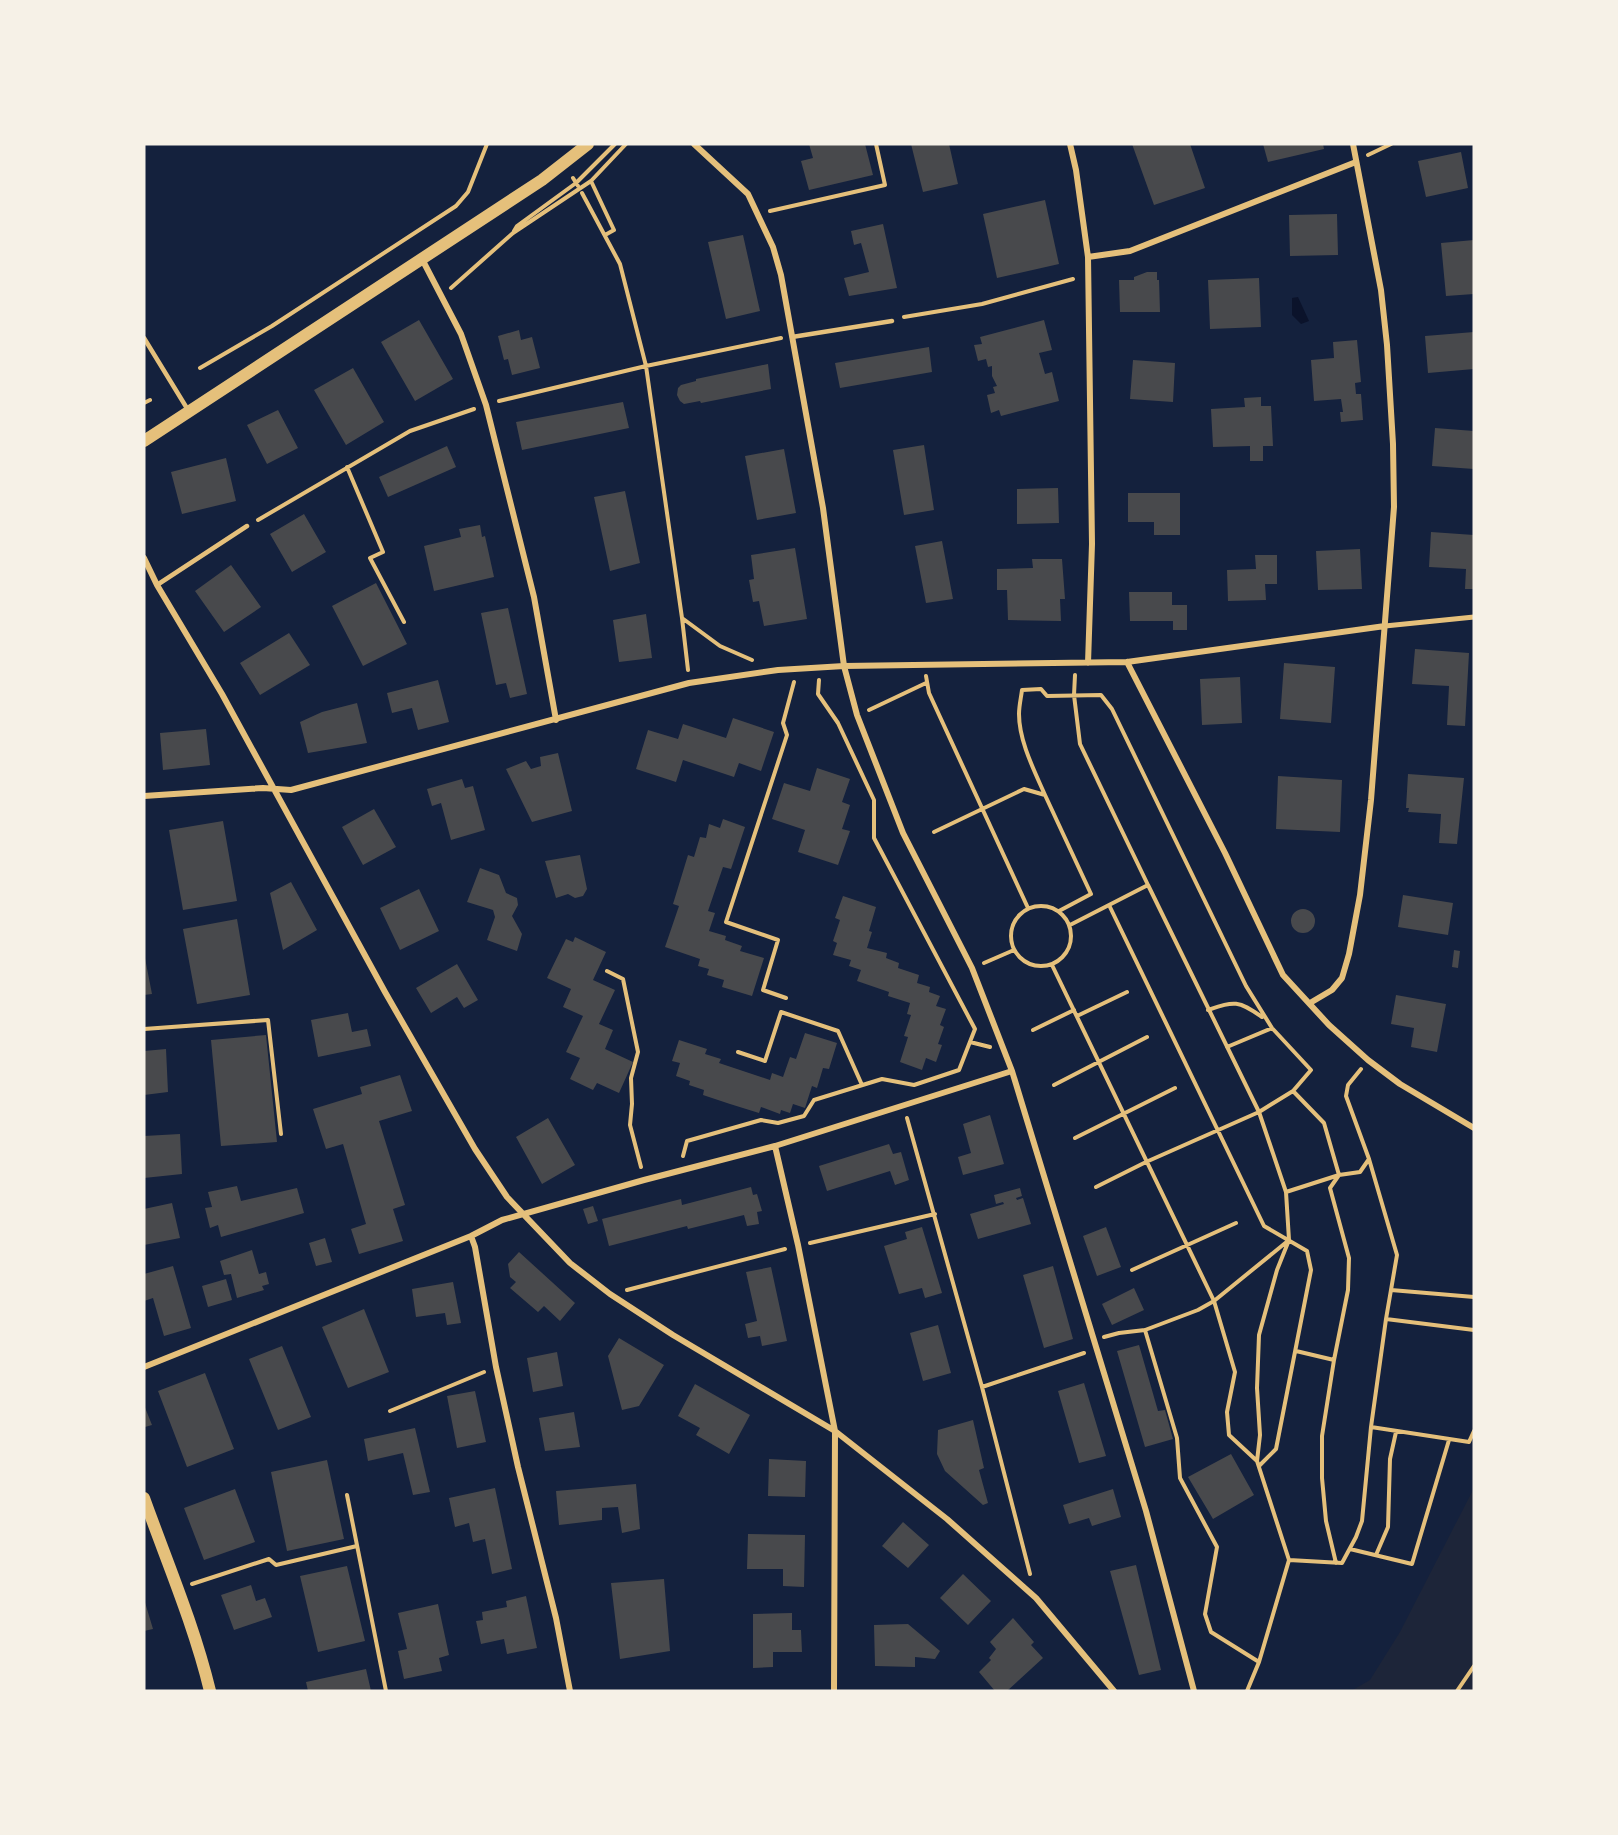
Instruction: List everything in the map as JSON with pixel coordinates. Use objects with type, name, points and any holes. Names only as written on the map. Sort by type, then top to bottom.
[{"type":"main road","points":[[144,441],[542,180],[588,144]]},
{"type":"main road","points":[[144,1498],[205,1670],[210,1691]]},
{"type":"street","points":[[694,144],[748,194],[773,247],[781,275],[823,508],[844,666],[857,715],[903,833],[972,968],[1012,1071],[1146,1511],[1194,1691]]},
{"type":"street","points":[[1070,144],[1076,170],[1088,257],[1092,544],[1088,663]]},
{"type":"street","points":[[1310,1003],[1332,990],[1342,978],[1360,895],[1371,800],[1394,507],[1393,444],[1381,290],[1353,144]]},
{"type":"street","points":[[1088,257],[1130,251],[1356,162]]},
{"type":"street","points":[[422,258],[461,334],[486,405],[534,597],[556,720]]},
{"type":"street","points":[[144,558],[157,585],[222,694],[385,992],[476,1149],[507,1197],[570,1263],[610,1294],[683,1341],[836,1431],[947,1519],[1036,1598],[1113,1691]]},
{"type":"street","points":[[144,796],[263,788],[291,790],[689,683],[778,670],[926,664],[1127,662],[1385,626],[1474,617]]},
{"type":"street","points":[[1127,662],[1225,854],[1283,975],[1329,1025],[1368,1060],[1400,1084],[1474,1128]]},
{"type":"street","points":[[144,1367],[471,1236],[502,1220],[776,1146],[1012,1071]]},
{"type":"street","points":[[776,1146],[836,1431],[834,1691]]},
{"type":"street","points":[[471,1236],[496,1367],[518,1467],[556,1618],[570,1691]]},
{"type":"lane","points":[[792,337],[892,321]]},
{"type":"lane","points":[[144,338],[189,412]]},
{"type":"lane","points":[[157,585],[247,526]]},
{"type":"path","points":[[200,368],[272,326],[456,206],[468,192],[487,144]]},
{"type":"path","points":[[513,234],[517,226],[577,185],[615,144]]},
{"type":"path","points":[[441,296],[513,234],[591,181],[626,144]]},
{"type":"path","points":[[757,213],[885,185],[876,144]]},
{"type":"path","points":[[1356,162],[1391,144]]},
{"type":"path","points":[[573,178],[577,185]]},
{"type":"path","points":[[591,181],[614,230],[604,235]]},
{"type":"path","points":[[582,193],[620,264],[646,366],[682,618],[689,683]]},
{"type":"path","points":[[892,321],[982,304],[1073,279]]},
{"type":"path","points":[[247,526],[410,430],[486,405],[646,366],[792,337]]},
{"type":"path","points":[[144,403],[150,400]]},
{"type":"path","points":[[347,467],[383,552],[370,558],[404,622]]},
{"type":"path","points":[[682,618],[720,646],[778,670]]},
{"type":"path","points":[[1074,663],[1074,695],[1080,744],[1259,1112],[1286,1192],[1289,1240],[1277,1270],[1258,1335],[1257,1388],[1260,1435],[1258,1464],[1289,1560],[1259,1662],[1247,1691]]},
{"type":"path","points":[[926,664],[926,683],[981,810],[1028,908]]},
{"type":"path","points":[[680,1171],[687,1140],[761,1120],[778,1124],[804,1116],[814,1100],[882,1078],[914,1085],[959,1070],[975,1029],[874,838],[874,800],[838,723],[818,694],[819,667]]},
{"type":"path","points":[[786,998],[763,990],[778,940],[726,921],[787,735],[783,723],[795,681],[794,670]]},
{"type":"path","points":[[838,723],[926,683]]},
{"type":"path","points":[[1059,912],[1091,894],[1030,761],[1019,715],[1022,690],[1041,689],[1047,696],[1101,695],[1112,709],[1246,986],[1272,1029],[1311,1070],[1293,1091],[1259,1112],[1146,1162],[1096,1187]]},
{"type":"path","points":[[934,832],[1024,789],[1045,795]]},
{"type":"path","points":[[1070,925],[1149,885]]},
{"type":"path","points":[[1040,905],[1051,907],[1059,912],[1070,925],[1072,938],[1064,957],[1052,965],[1043,967],[1031,965],[1020,958],[1014,950],[1010,937],[1013,923],[1018,915],[1028,908],[1040,905]]},
{"type":"path","points":[[1109,905],[1264,1226],[1307,1251],[1311,1270],[1276,1449],[1258,1464]]},
{"type":"path","points":[[972,968],[1014,950]]},
{"type":"path","points":[[1052,965],[1214,1301],[1235,1372],[1227,1412],[1229,1435],[1258,1464]]},
{"type":"path","points":[[607,971],[623,979],[639,1052],[631,1078],[630,1125],[644,1180]]},
{"type":"path","points":[[1077,1016],[1127,992]]},
{"type":"path","points":[[1208,1010],[1231,1002],[1246,1006],[1265,1019]]},
{"type":"path","points":[[1033,1030],[1074,1010]]},
{"type":"path","points":[[738,1052],[765,1061],[781,1012],[838,1031],[862,1085]]},
{"type":"path","points":[[144,1029],[268,1020],[281,1134]]},
{"type":"path","points":[[1227,1047],[1272,1029]]},
{"type":"path","points":[[1054,1085],[1147,1037]]},
{"type":"path","points":[[1289,1560],[1342,1563],[1362,1521],[1371,1427],[1397,1255],[1369,1160],[1346,1096],[1350,1082],[1368,1060]]},
{"type":"path","points":[[1075,1138],[1175,1088]]},
{"type":"path","points":[[1293,1091],[1324,1123],[1339,1176]]},
{"type":"path","points":[[903,1105],[982,1386],[1036,1598]]},
{"type":"path","points":[[1286,1192],[1360,1172],[1369,1160]]},
{"type":"path","points":[[1336,1564],[1326,1521],[1322,1478],[1322,1436],[1348,1290],[1349,1258],[1330,1188],[1339,1176]]},
{"type":"path","points":[[825,1241],[935,1214]]},
{"type":"path","points":[[1132,1270],[1236,1223]]},
{"type":"path","points":[[1095,1339],[1145,1330],[1198,1310],[1214,1301],[1289,1240]]},
{"type":"path","points":[[610,1294],[798,1245]]},
{"type":"path","points":[[1391,1290],[1474,1297]]},
{"type":"path","points":[[1386,1319],[1474,1330]]},
{"type":"path","points":[[1145,1330],[1177,1438],[1180,1478],[1217,1547],[1205,1614],[1211,1632],[1259,1662]]},
{"type":"path","points":[[982,1386],[1098,1349]]},
{"type":"path","points":[[1296,1351],[1334,1360]]},
{"type":"path","points":[[390,1411],[496,1367]]},
{"type":"path","points":[[1371,1427],[1469,1442],[1474,1431]]},
{"type":"path","points":[[1376,1555],[1388,1527],[1390,1459],[1396,1432]]},
{"type":"path","points":[[1350,1549],[1412,1564],[1449,1440]]},
{"type":"path","points":[[347,1495],[387,1691]]},
{"type":"path","points":[[177,1589],[269,1559],[276,1565],[357,1546]]},
{"type":"path","points":[[1457,1691],[1474,1666]]},
{"type":"shaded area","points":[[1298,297],[1309,321],[1301,324],[1292,315],[1292,298]]},
{"type":"shaded area","points":[[1474,1488],[1474,1691],[1351,1691],[1370,1680],[1400,1632]]},
{"type":"building","points":[[809,144],[865,144],[873,175],[809,190],[801,161],[813,158]]},
{"type":"building","points":[[911,144],[949,144],[958,184],[923,192]]},
{"type":"building","points":[[1132,144],[1190,144],[1205,188],[1154,205]]},
{"type":"building","points":[[1263,144],[1323,144],[1324,149],[1268,162]]},
{"type":"building","points":[[1461,152],[1468,188],[1426,197],[1418,161]]},
{"type":"building","points":[[1045,200],[1059,264],[997,278],[983,214]]},
{"type":"building","points":[[1337,214],[1338,255],[1290,256],[1289,215]]},
{"type":"building","points":[[883,224],[897,288],[849,296],[844,278],[869,272],[861,243],[854,245],[851,231]]},
{"type":"building","points":[[743,235],[760,311],[726,319],[708,242]]},
{"type":"building","points":[[1474,240],[1474,294],[1446,296],[1441,243]]},
{"type":"building","points":[[1147,272],[1157,272],[1160,312],[1120,312],[1119,280],[1134,280],[1134,277]]},
{"type":"building","points":[[1259,278],[1261,327],[1210,329],[1208,280]]},
{"type":"building","points":[[419,320],[453,379],[415,401],[381,342]]},
{"type":"building","points":[[1044,320],[1052,350],[1039,353],[1045,374],[1052,372],[1059,401],[1001,416],[999,410],[991,413],[987,395],[995,393],[993,387],[997,386],[992,376],[992,366],[988,367],[986,359],[978,361],[974,345],[982,344],[980,337]]},
{"type":"building","points":[[519,330],[521,340],[532,337],[540,368],[512,375],[508,359],[504,360],[498,336]]},
{"type":"building","points":[[1474,332],[1474,369],[1428,373],[1425,336]]},
{"type":"building","points":[[1357,340],[1361,382],[1355,383],[1356,394],[1361,394],[1363,420],[1341,422],[1340,412],[1343,412],[1341,399],[1314,401],[1311,360],[1334,358],[1333,342]]},
{"type":"building","points":[[929,347],[932,372],[840,388],[835,363]]},
{"type":"building","points":[[1133,360],[1175,363],[1173,402],[1130,399]]},
{"type":"building","points":[[768,364],[771,389],[701,403],[700,401],[684,404],[677,395],[681,385],[696,381],[696,379]]},
{"type":"building","points":[[353,368],[384,422],[346,445],[314,390]]},
{"type":"building","points":[[1261,397],[1261,406],[1271,406],[1273,446],[1263,446],[1263,461],[1250,461],[1250,446],[1213,447],[1211,409],[1245,407],[1244,398]]},
{"type":"building","points":[[623,402],[629,428],[522,450],[516,422]]},
{"type":"building","points":[[278,410],[298,448],[267,464],[247,425]]},
{"type":"building","points":[[1435,428],[1474,431],[1474,469],[1432,466]]},
{"type":"building","points":[[924,445],[934,510],[904,515],[893,450]]},
{"type":"building","points":[[447,446],[456,467],[388,497],[379,477]]},
{"type":"building","points":[[784,449],[796,513],[757,520],[745,456]]},
{"type":"building","points":[[226,458],[236,501],[182,514],[171,472]]},
{"type":"building","points":[[1058,488],[1059,523],[1017,524],[1017,489]]},
{"type":"building","points":[[625,491],[640,563],[610,571],[594,497]]},
{"type":"building","points":[[1128,493],[1180,493],[1180,535],[1154,535],[1154,522],[1128,522]]},
{"type":"building","points":[[304,514],[326,552],[292,572],[270,534]]},
{"type":"building","points":[[480,525],[482,537],[485,536],[494,577],[434,591],[424,546],[461,537],[459,529]]},
{"type":"building","points":[[1431,532],[1474,535],[1474,589],[1465,589],[1466,569],[1429,567]]},
{"type":"building","points":[[942,541],[953,599],[926,603],[915,546]]},
{"type":"building","points":[[795,548],[807,619],[764,626],[759,601],[753,602],[749,580],[754,579],[751,555]]},
{"type":"building","points":[[1360,549],[1362,589],[1318,590],[1316,551]]},
{"type":"building","points":[[1255,555],[1277,555],[1277,584],[1265,584],[1266,600],[1228,601],[1227,570],[1256,569]]},
{"type":"building","points":[[1032,559],[1062,559],[1065,599],[1060,599],[1061,621],[1008,620],[1007,590],[997,590],[997,569],[1033,568]]},
{"type":"building","points":[[231,565],[261,607],[224,632],[195,591]]},
{"type":"building","points":[[376,583],[407,644],[363,666],[332,606]]},
{"type":"building","points":[[1129,592],[1172,592],[1172,605],[1187,605],[1187,630],[1173,630],[1173,621],[1130,621]]},
{"type":"building","points":[[508,608],[527,694],[510,698],[506,683],[496,685],[481,613]]},
{"type":"building","points":[[646,614],[652,658],[619,662],[613,620]]},
{"type":"building","points":[[289,633],[310,665],[260,695],[240,663]]},
{"type":"building","points":[[1415,649],[1469,653],[1465,726],[1447,725],[1449,686],[1412,684]]},
{"type":"building","points":[[1284,663],[1335,667],[1331,723],[1280,719]]},
{"type":"building","points":[[1240,677],[1242,723],[1202,725],[1200,679]]},
{"type":"building","points":[[438,680],[449,722],[418,730],[412,708],[392,713],[387,693]]},
{"type":"building","points":[[357,703],[367,743],[308,753],[300,722],[322,712]]},
{"type":"building","points":[[733,718],[774,732],[761,771],[739,763],[734,777],[683,760],[676,782],[636,769],[648,730],[678,739],[683,724],[726,738]]},
{"type":"building","points":[[206,729],[210,765],[163,770],[160,733]]},
{"type":"building","points":[[558,753],[572,811],[532,822],[506,769],[526,761],[531,769],[541,766],[540,757]]},
{"type":"building","points":[[817,768],[850,779],[842,802],[850,805],[842,829],[850,831],[838,865],[798,852],[805,830],[772,819],[784,783],[810,791]]},
{"type":"building","points":[[1408,774],[1464,778],[1457,844],[1439,843],[1441,814],[1408,812],[1409,808],[1406,808]]},
{"type":"building","points":[[1278,776],[1342,780],[1340,832],[1276,829]]},
{"type":"building","points":[[462,779],[465,788],[473,786],[485,830],[451,840],[441,803],[432,806],[427,789]]},
{"type":"building","points":[[374,809],[396,847],[363,865],[342,827]]},
{"type":"building","points":[[723,819],[745,827],[731,869],[723,867],[708,911],[715,913],[709,931],[726,936],[725,940],[742,946],[740,951],[764,958],[752,996],[722,987],[724,980],[707,975],[709,969],[698,966],[700,959],[665,947],[679,906],[673,904],[688,855],[694,857],[700,837],[706,838],[709,824],[720,828]]},
{"type":"building","points":[[223,821],[237,901],[183,910],[169,830]]},
{"type":"building","points":[[580,855],[587,889],[583,896],[575,898],[568,894],[556,898],[545,861]]},
{"type":"building","points":[[480,868],[499,875],[506,893],[517,898],[518,905],[512,916],[522,934],[517,951],[487,940],[495,917],[493,910],[467,902]]},
{"type":"building","points":[[291,882],[317,930],[283,950],[270,893]]},
{"type":"building","points":[[419,889],[439,931],[400,950],[380,908]]},
{"type":"building","points":[[1403,895],[1453,903],[1448,935],[1398,927]]},
{"type":"building","points":[[843,896],[876,907],[867,948],[887,953],[886,958],[899,963],[898,968],[919,975],[917,983],[930,987],[929,992],[940,996],[936,1006],[946,1009],[940,1025],[944,1027],[938,1044],[942,1045],[936,1062],[926,1058],[922,1070],[900,1062],[908,1037],[904,1036],[911,1015],[907,1014],[910,1003],[888,996],[889,992],[857,981],[861,970],[849,966],[851,960],[833,955],[837,943],[833,941],[840,920],[835,918]]},
{"type":"building","points":[[1303,909],[1312,912],[1315,921],[1312,930],[1303,933],[1294,930],[1291,921],[1294,912]]},
{"type":"building","points":[[237,919],[250,995],[197,1004],[183,929]]},
{"type":"building","points":[[575,937],[606,952],[593,980],[615,990],[599,1024],[613,1030],[605,1049],[633,1062],[619,1093],[597,1083],[593,1090],[570,1079],[580,1058],[566,1052],[583,1016],[563,1007],[571,989],[547,978],[566,939],[573,942]]},
{"type":"building","points":[[1454,950],[1460,951],[1458,968],[1452,967]]},
{"type":"building","points":[[144,953],[152,994],[144,995]]},
{"type":"building","points":[[457,964],[478,1000],[464,1008],[457,997],[431,1013],[416,988]]},
{"type":"building","points":[[1396,995],[1446,1004],[1437,1052],[1411,1047],[1414,1028],[1391,1024]]},
{"type":"building","points":[[348,1013],[352,1032],[367,1029],[371,1046],[318,1057],[311,1020]]},
{"type":"building","points":[[805,1033],[837,1043],[829,1069],[823,1068],[817,1088],[812,1086],[805,1108],[793,1104],[790,1113],[781,1110],[780,1114],[761,1107],[759,1113],[730,1104],[703,1095],[704,1090],[689,1085],[690,1081],[676,1076],[680,1063],[672,1061],[679,1040],[707,1049],[705,1054],[721,1059],[719,1063],[770,1080],[772,1073],[783,1077],[790,1057],[796,1059]]},
{"type":"building","points":[[266,1035],[277,1142],[221,1146],[211,1040]]},
{"type":"building","points":[[166,1049],[168,1092],[144,1095],[144,1051]]},
{"type":"building","points":[[400,1075],[412,1111],[379,1121],[405,1205],[393,1209],[403,1241],[359,1254],[351,1229],[366,1224],[343,1144],[326,1149],[313,1109],[362,1094],[360,1087]]},
{"type":"building","points":[[990,1115],[1004,1164],[963,1175],[958,1157],[971,1153],[963,1124]]},
{"type":"building","points":[[548,1118],[575,1165],[542,1184],[516,1137]]},
{"type":"building","points":[[180,1134],[182,1174],[144,1178],[144,1136]]},
{"type":"building","points":[[889,1144],[893,1154],[901,1152],[909,1180],[895,1185],[890,1171],[827,1191],[819,1166]]},
{"type":"building","points":[[237,1186],[241,1201],[297,1188],[304,1213],[221,1237],[218,1225],[210,1228],[205,1208],[212,1207],[208,1192]]},
{"type":"building","points":[[751,1187],[753,1195],[757,1194],[762,1211],[757,1212],[759,1224],[747,1226],[744,1215],[688,1229],[687,1226],[609,1246],[602,1219],[681,1199],[682,1205]]},
{"type":"building","points":[[1020,1188],[1022,1196],[1016,1198],[1017,1200],[1023,1198],[1031,1224],[978,1239],[970,1214],[1004,1204],[1003,1202],[996,1204],[994,1195]]},
{"type":"building","points":[[172,1203],[180,1238],[144,1245],[144,1209]]},
{"type":"building","points":[[593,1206],[598,1221],[588,1224],[583,1209]]},
{"type":"building","points":[[922,1227],[942,1293],[925,1298],[922,1288],[899,1294],[884,1246],[907,1239],[905,1232]]},
{"type":"building","points":[[1106,1227],[1121,1267],[1097,1276],[1083,1236]]},
{"type":"building","points":[[325,1238],[332,1262],[316,1266],[309,1243]]},
{"type":"building","points":[[252,1250],[259,1274],[266,1272],[269,1284],[262,1286],[264,1290],[237,1298],[231,1274],[224,1275],[220,1261]]},
{"type":"building","points":[[519,1252],[575,1303],[560,1321],[544,1306],[538,1312],[510,1288],[516,1282],[510,1277],[508,1264]]},
{"type":"building","points":[[173,1266],[191,1328],[164,1336],[153,1298],[144,1301],[144,1274]]},
{"type":"building","points":[[1053,1266],[1073,1339],[1044,1348],[1023,1275]]},
{"type":"building","points":[[771,1267],[787,1341],[762,1346],[760,1336],[748,1338],[745,1324],[757,1321],[746,1272]]},
{"type":"building","points":[[226,1279],[232,1300],[208,1307],[202,1286]]},
{"type":"building","points":[[453,1282],[461,1323],[447,1325],[445,1313],[416,1317],[412,1289]]},
{"type":"building","points":[[1134,1288],[1144,1310],[1112,1325],[1102,1304]]},
{"type":"building","points":[[364,1309],[389,1372],[348,1388],[322,1327]]},
{"type":"building","points":[[938,1325],[951,1373],[923,1381],[910,1333]]},
{"type":"building","points":[[619,1338],[664,1365],[639,1406],[622,1410],[608,1356]]},
{"type":"building","points":[[1139,1345],[1158,1411],[1165,1410],[1173,1439],[1145,1447],[1117,1351]]},
{"type":"building","points":[[282,1346],[311,1417],[278,1430],[249,1359]]},
{"type":"building","points":[[557,1352],[563,1386],[533,1392],[527,1358]]},
{"type":"building","points":[[205,1373],[234,1449],[187,1467],[158,1391]]},
{"type":"building","points":[[1084,1383],[1106,1456],[1079,1463],[1058,1391]]},
{"type":"building","points":[[695,1384],[750,1415],[729,1454],[696,1435],[700,1428],[678,1416]]},
{"type":"building","points":[[475,1391],[486,1442],[457,1448],[447,1396]]},
{"type":"building","points":[[144,1405],[152,1425],[145,1427],[144,1426]]},
{"type":"building","points":[[574,1412],[580,1447],[545,1451],[539,1418]]},
{"type":"building","points":[[973,1420],[984,1468],[979,1470],[988,1503],[983,1505],[945,1471],[937,1454],[938,1430]]},
{"type":"building","points":[[415,1428],[430,1492],[413,1495],[403,1453],[368,1461],[364,1439]]},
{"type":"building","points":[[1231,1454],[1254,1495],[1213,1519],[1188,1477]]},
{"type":"building","points":[[769,1459],[806,1461],[805,1497],[768,1496]]},
{"type":"building","points":[[327,1460],[344,1539],[287,1551],[271,1472]]},
{"type":"building","points":[[636,1484],[640,1529],[622,1533],[618,1507],[602,1508],[602,1520],[559,1525],[556,1491]]},
{"type":"building","points":[[495,1488],[512,1569],[492,1574],[485,1539],[473,1542],[469,1523],[455,1527],[449,1498]]},
{"type":"building","points":[[235,1489],[255,1542],[204,1560],[184,1508]]},
{"type":"building","points":[[1113,1489],[1121,1517],[1092,1526],[1089,1518],[1069,1524],[1063,1505]]},
{"type":"building","points":[[903,1522],[929,1545],[908,1568],[882,1546]]},
{"type":"building","points":[[748,1534],[805,1535],[804,1587],[783,1586],[783,1569],[747,1569]]},
{"type":"building","points":[[1136,1565],[1161,1670],[1139,1675],[1110,1571]]},
{"type":"building","points":[[347,1566],[365,1641],[318,1652],[300,1576]]},
{"type":"building","points":[[963,1574],[991,1601],[968,1625],[940,1598]]},
{"type":"building","points":[[664,1579],[670,1651],[620,1659],[611,1583]]},
{"type":"building","points":[[251,1585],[256,1601],[265,1598],[272,1617],[234,1630],[221,1595]]},
{"type":"building","points":[[526,1596],[537,1648],[507,1654],[504,1639],[481,1644],[476,1621],[483,1620],[482,1612],[507,1607],[506,1601]]},
{"type":"building","points":[[144,1599],[153,1629],[144,1631]]},
{"type":"building","points":[[438,1604],[449,1655],[439,1658],[442,1671],[404,1679],[398,1651],[407,1649],[398,1613]]},
{"type":"building","points":[[792,1613],[792,1630],[801,1630],[802,1652],[773,1652],[773,1667],[753,1668],[753,1614]]},
{"type":"building","points":[[1013,1618],[1034,1642],[1031,1645],[1043,1658],[1007,1691],[995,1691],[979,1672],[991,1660],[989,1658],[996,1649],[990,1642]]},
{"type":"building","points":[[908,1624],[940,1651],[935,1659],[915,1657],[915,1667],[875,1666],[874,1625]]},
{"type":"building","points":[[366,1669],[371,1691],[308,1691],[306,1682]]}]
